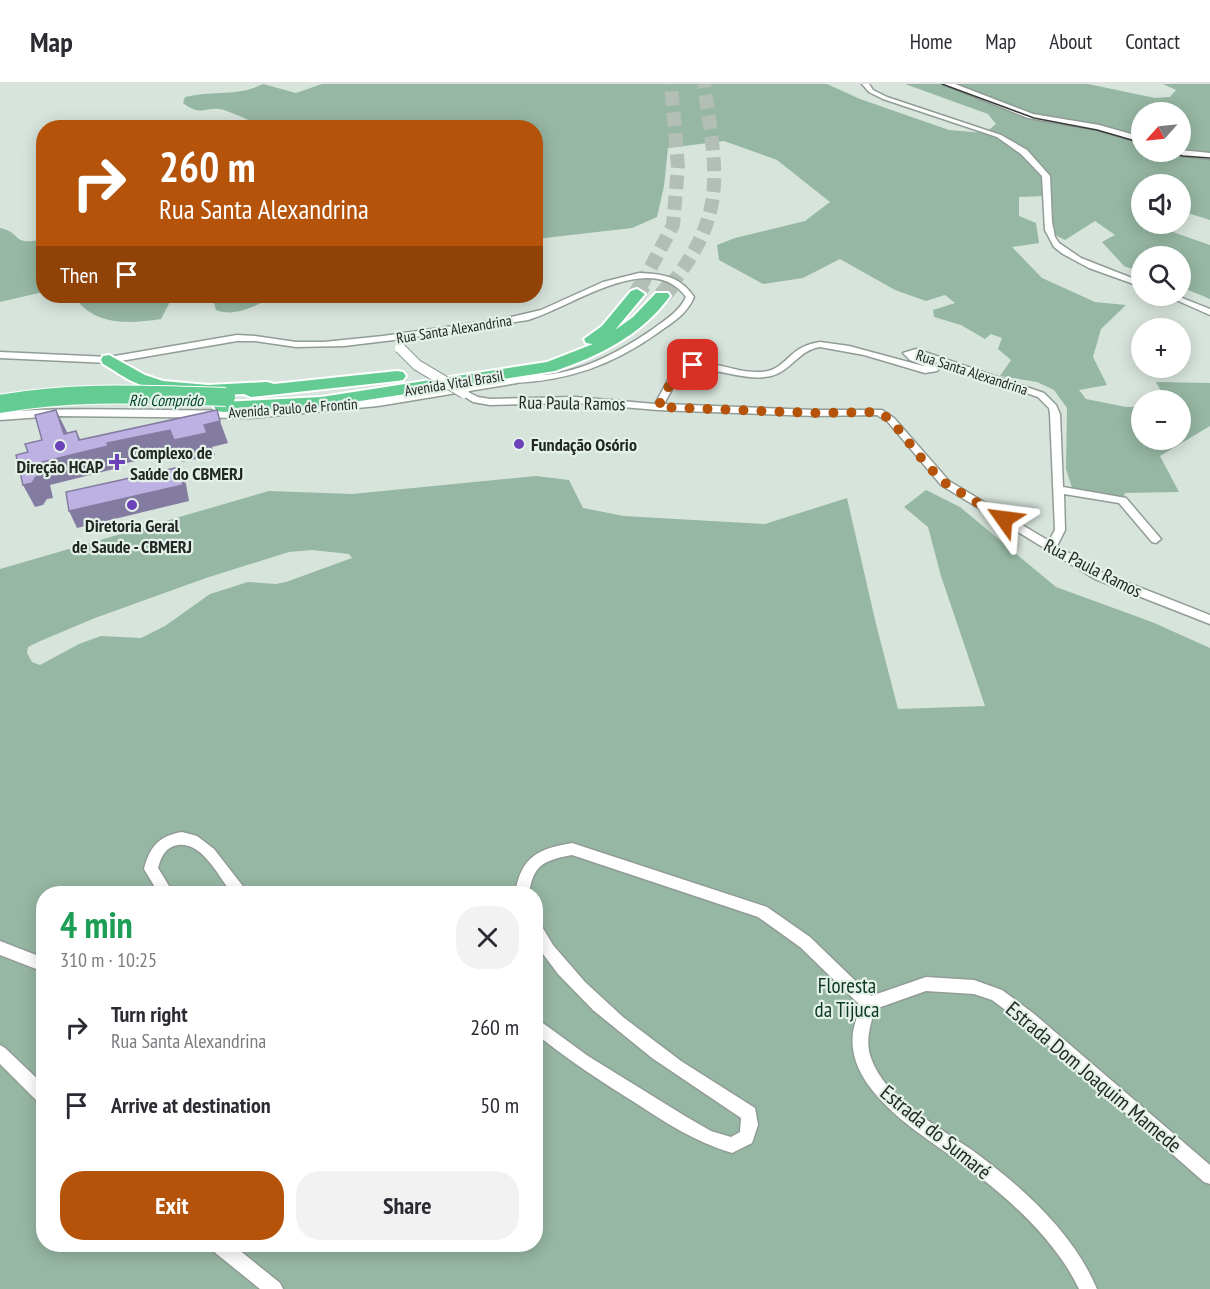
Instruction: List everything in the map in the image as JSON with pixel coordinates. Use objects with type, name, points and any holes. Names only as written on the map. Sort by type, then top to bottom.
[{"type":"highway","name":"Avenida Vital Brasil","points":[[225,402],[353,389],[522,363],[553,355],[608,329],[637,294]]},
{"type":"highway","name":"Avenida Vital Brasil","points":[[225,402],[321,402],[536,370],[584,356],[631,328],[662,296]]},
{"type":"highway","points":[[512,380],[555,372],[580,364],[609,348],[631,328]]},
{"type":"highway","points":[[200,395],[337,384],[553,355]]},
{"type":"highway","points":[[109,360],[138,379],[165,387],[207,389],[337,384]]},
{"type":"highway","points":[[0,404],[75,394],[225,402]]},
{"type":"highway","points":[[0,414],[36,405],[225,402]]},
{"type":"main road","name":"Avenida Paulo de Frontin","points":[[0,414],[56,411],[251,414],[316,410],[512,380]]},
{"type":"main road","points":[[0,398],[46,390],[70,389],[200,395],[192,413]]},
{"type":"street","points":[[865,84],[885,98],[988,132],[1012,143],[1046,176],[1048,218],[1051,238],[1055,244],[1086,263],[1131,281]]},
{"type":"street","points":[[947,84],[1031,116],[1099,128],[1131,137]]},
{"type":"street","points":[[1191,154],[1210,156]]},
{"type":"street","name":"Rua Santa Alexandrina","points":[[0,355],[109,360],[244,337],[302,345],[393,339],[527,317],[609,281],[630,276],[665,277],[685,289],[690,297],[687,306],[678,315],[641,343],[614,358],[555,378],[512,380]]},
{"type":"street","points":[[1191,304],[1210,312]]},
{"type":"street","name":"Rua Paula Ramos","points":[[393,339],[417,365],[476,400],[490,402],[575,400],[658,407],[814,413],[879,412],[891,420],[926,464],[945,483],[1100,576],[1210,620]]},
{"type":"street","name":"Rua Santa Alexandrina","points":[[658,407],[678,369],[685,366],[701,365],[759,375],[774,373],[800,350],[816,345],[841,348],[925,370],[934,369],[932,365],[907,353],[916,352],[1032,392],[1047,399],[1055,414],[1060,530],[1050,548]]},
{"type":"street","points":[[1059,490],[1122,500],[1156,538]]},
{"type":"street","points":[[162,886],[151,869],[154,853],[167,841],[179,837],[188,838],[209,852],[234,886]]},
{"type":"street","points":[[524,886],[534,860],[550,852],[572,849],[762,912],[805,942],[868,1004]]},
{"type":"street","points":[[543,943],[573,979],[614,1019],[674,1064],[732,1101],[748,1114],[750,1125],[746,1137],[732,1145],[708,1138],[582,1061],[543,1030]]},
{"type":"street","points":[[0,948],[36,962]]},
{"type":"street","name":"Estrada Dom Joaquim Mamede","points":[[868,1004],[926,984],[974,987],[997,995],[1028,1018],[1210,1176]]},
{"type":"street","name":"Estrada do Sumaré","points":[[868,1004],[860,1022],[858,1043],[874,1082],[893,1103],[987,1172],[1039,1223],[1073,1261],[1088,1289]]},
{"type":"street","points":[[0,1053],[36,1088]]},
{"type":"street","points":[[228,1252],[274,1289]]},
{"type":"green space","points":[[263,84],[296,93],[322,84],[827,84],[860,99],[949,130],[985,133],[996,124],[988,114],[905,84],[1088,84],[1155,98],[1170,97],[1176,90],[1163,84],[1210,84],[1210,220],[1191,214],[1191,174],[1131,174],[1131,234],[1179,234],[1210,245],[1210,299],[1191,291],[1191,246],[1131,246],[1131,268],[1124,266],[1102,242],[1115,235],[1095,221],[1065,240],[1049,232],[1045,196],[1019,197],[1019,216],[1036,223],[1039,243],[1012,247],[1042,278],[1095,302],[1126,305],[1101,329],[1093,357],[1107,385],[1079,390],[1086,399],[1131,407],[1131,450],[1170,450],[1160,456],[1179,492],[1125,493],[1123,499],[1073,491],[1066,469],[1067,408],[1054,390],[1037,382],[1000,376],[1011,360],[998,349],[1002,338],[991,334],[985,339],[961,325],[934,317],[933,310],[955,303],[945,295],[926,301],[895,290],[840,259],[803,278],[763,284],[719,260],[717,245],[735,238],[805,221],[830,202],[777,160],[724,141],[668,148],[664,186],[657,217],[632,228],[543,238],[543,120],[248,120],[224,110],[195,110],[183,103],[185,97],[234,92]]},
{"type":"green space","points":[[0,228],[21,240],[36,240],[36,294],[0,302]]},
{"type":"green space","points":[[80,303],[169,303],[161,319],[137,322],[101,318]]},
{"type":"green space","points":[[214,303],[260,303],[239,311],[216,310]]},
{"type":"green space","points":[[1156,382],[1210,383],[1210,426],[1191,437],[1191,390],[1160,390]]},
{"type":"green space","name":"Floresta da Tijuca","points":[[536,476],[569,480],[583,508],[624,516],[765,524],[847,498],[898,709],[985,706],[941,576],[928,527],[904,507],[926,490],[960,507],[1056,587],[1152,622],[1210,648],[1210,1289],[0,1289],[0,569],[269,491],[352,494]],"holes":[[[312,550],[349,554],[352,558],[286,582],[276,584],[248,582],[210,594],[165,626],[141,638],[101,636],[79,644],[40,665],[32,662],[27,653],[28,647],[95,618],[206,578],[289,552]]]},
{"type":"building","points":[[56,410],[64,434],[76,431],[79,440],[217,410],[220,421],[204,425],[207,433],[174,440],[170,430],[107,443],[108,446],[38,463],[42,476],[36,477],[32,483],[23,485],[16,455],[28,452],[25,444],[42,440],[35,415]]},
{"type":"building","points":[[180,467],[183,485],[69,511],[66,492]]},
{"type":"tunnel","points":[[641,286],[673,225],[678,167],[671,84]]},
{"type":"tunnel","points":[[670,286],[689,260],[702,235],[710,213],[714,190],[712,142],[704,84]]},
{"type":"tunnel","points":[[637,294],[642,285]]},
{"type":"tunnel","points":[[662,296],[671,285]]},
{"type":"tram line","points":[[942,84],[1034,118],[1097,130],[1131,140]]},
{"type":"tram line","points":[[1191,157],[1210,158]]},
{"type":"place","name":"Fundação Osório","points":[[519,444]]},
{"type":"place","name":"Direção HCAP","points":[[60,446]]},
{"type":"place","name":"Complexo de Saúde do CBMERJ","points":[[117,462]]},
{"type":"place","name":"Diretoria Geral de Saude - CBMERJ","points":[[132,505]]},
{"type":"route","points":[[693,365],[678,369],[658,407],[814,413],[879,412],[891,420],[926,464],[945,483],[1004,519]]},
{"type":"water label","name":"Rio Comprido","points":[[166,400]]}]
